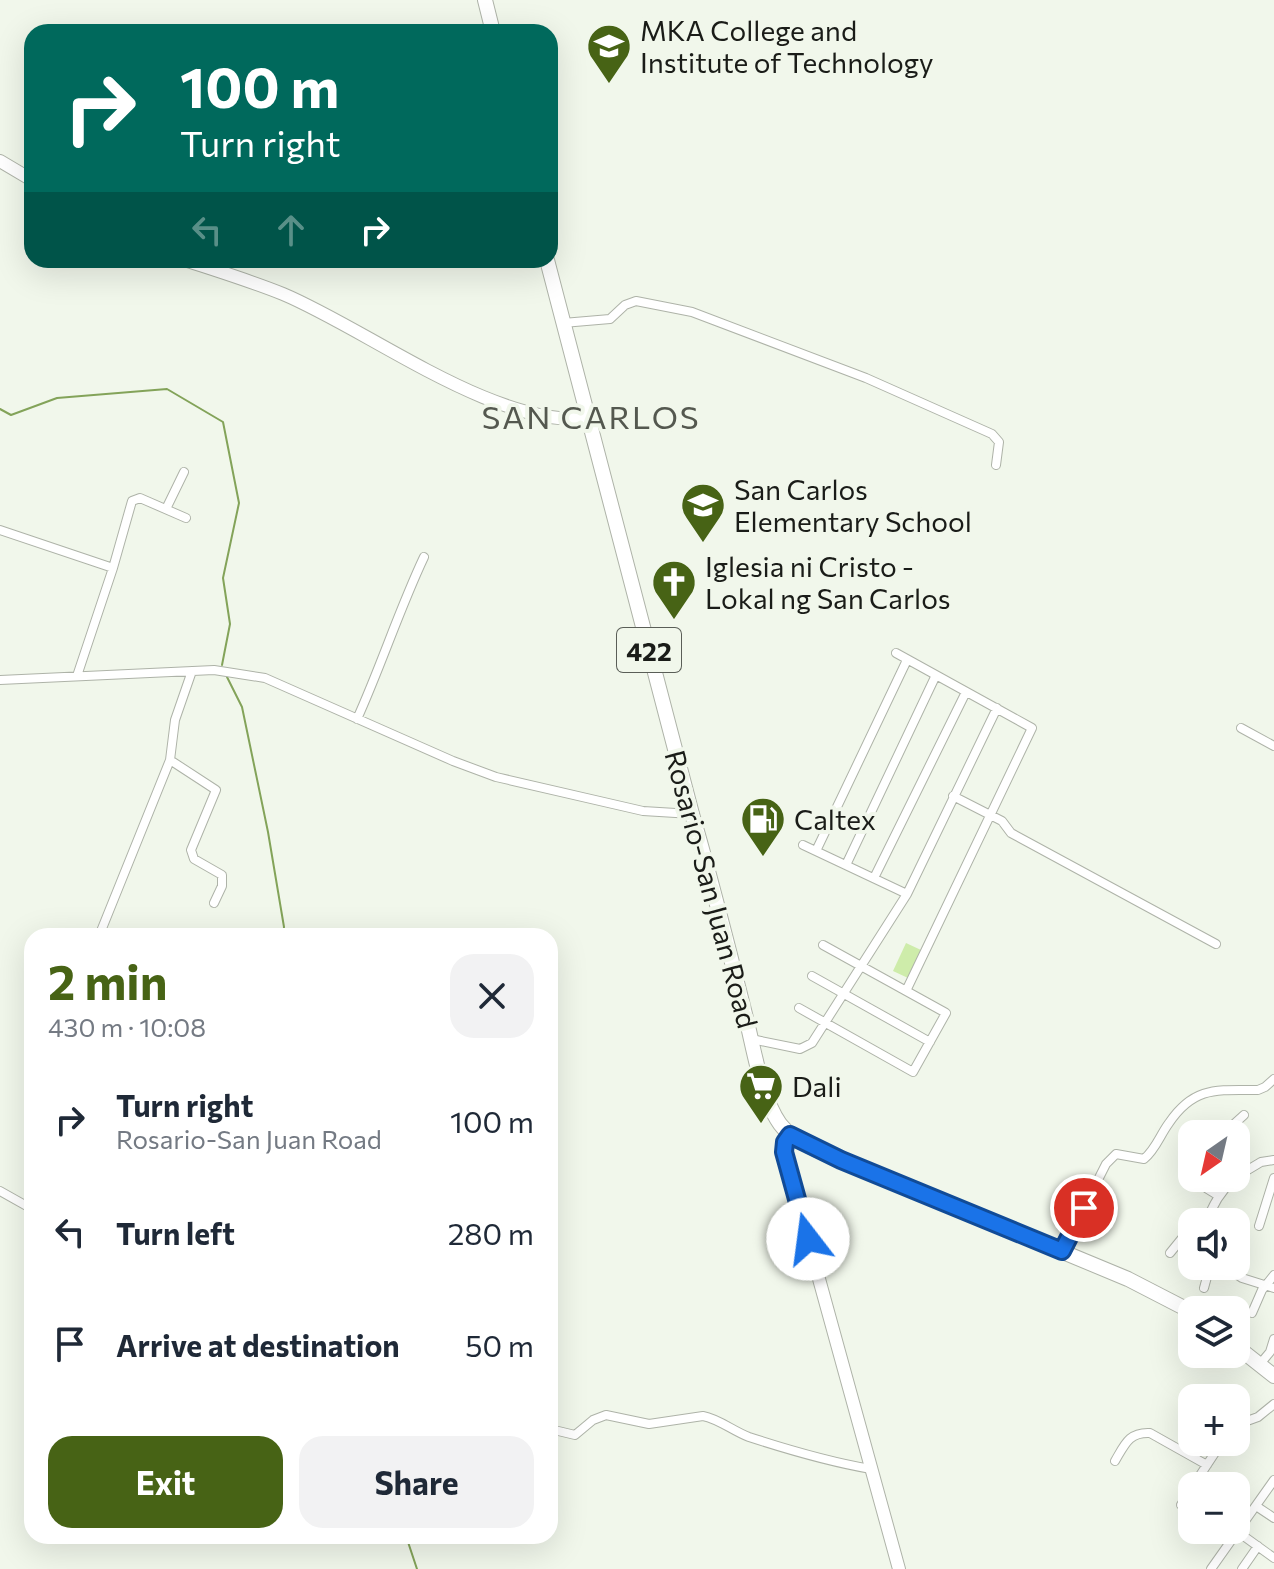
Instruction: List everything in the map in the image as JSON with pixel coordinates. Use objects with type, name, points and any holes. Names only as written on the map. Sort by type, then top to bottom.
[{"type":"main road","points":[[485,0],[491,24]]},
{"type":"main road","name":"Rosario-San Juan Road","points":[[549,268],[692,814],[717,897],[751,1039],[774,1113],[790,1135]]},
{"type":"main road","points":[[790,1135],[841,1160],[1156,1291],[1178,1304]]},
{"type":"main road","points":[[1250,1356],[1274,1376]]},
{"type":"street","points":[[0,161],[24,175]]},
{"type":"street","points":[[208,268],[283,294],[450,381],[516,410],[553,419],[589,418]]},
{"type":"street","points":[[562,323],[610,319],[625,305],[636,301],[692,312],[866,378],[992,434],[999,442],[996,465]]},
{"type":"street","points":[[166,509],[184,472]]},
{"type":"street","points":[[77,676],[132,501],[140,498],[186,518]]},
{"type":"street","points":[[0,530],[113,568]]},
{"type":"street","points":[[357,719],[424,557]]},
{"type":"street","points":[[896,653],[1032,728],[906,991]]},
{"type":"street","points":[[816,851],[907,660]]},
{"type":"street","points":[[0,680],[214,670],[265,678],[496,777],[643,811],[692,814]]},
{"type":"street","points":[[102,928],[170,760],[174,725],[192,671]]},
{"type":"street","points":[[846,865],[936,675]]},
{"type":"street","points":[[874,878],[966,692]]},
{"type":"street","points":[[751,1039],[800,1049],[807,1047],[907,894],[997,708]]},
{"type":"street","points":[[1241,728],[1274,746]]},
{"type":"street","points":[[170,760],[216,790],[191,850],[194,859],[222,875],[222,886],[214,903]]},
{"type":"street","points":[[953,796],[1002,821],[1011,833],[1216,944]]},
{"type":"street","points":[[803,845],[907,894]]},
{"type":"street","points":[[799,1008],[913,1072],[946,1013],[823,945]]},
{"type":"street","points":[[812,976],[930,1042]]},
{"type":"street","points":[[1062,1251],[1106,1164],[1116,1154],[1144,1159],[1153,1151],[1185,1102],[1203,1091],[1258,1090],[1274,1079]]},
{"type":"street","points":[[1238,1120],[1244,1115]]},
{"type":"street","points":[[790,1135],[784,1152],[899,1569]]},
{"type":"street","points":[[1250,1168],[1274,1160]]},
{"type":"street","points":[[1259,1226],[1274,1178]]},
{"type":"street","points":[[0,1191],[24,1203]]},
{"type":"street","points":[[1213,1192],[1219,1196]]},
{"type":"street","points":[[1213,1208],[1222,1192]]},
{"type":"street","points":[[1170,1253],[1178,1243]]},
{"type":"street","points":[[1252,1313],[1270,1287],[1274,1275]]},
{"type":"street","points":[[1204,1288],[1206,1280]]},
{"type":"street","points":[[1248,1280],[1270,1287]]},
{"type":"street","points":[[1260,1364],[1272,1352],[1274,1339]]},
{"type":"street","points":[[1250,1420],[1274,1404]]},
{"type":"street","points":[[558,1431],[575,1435],[593,1420],[606,1415],[649,1424],[703,1416],[748,1436],[836,1463],[871,1469]]},
{"type":"street","points":[[1115,1461],[1130,1437],[1139,1433],[1161,1437],[1207,1465]]},
{"type":"street","points":[[1203,1472],[1213,1456]]},
{"type":"street","points":[[1250,1515],[1274,1480]]},
{"type":"street","points":[[1256,1506],[1274,1518]]},
{"type":"street","points":[[1250,1540],[1274,1561],[1270,1569]]},
{"type":"street","points":[[1211,1569],[1229,1544]]},
{"type":"street","points":[[1242,1569],[1258,1546]]},
{"type":"green space","points":[[906,943],[921,950],[908,978],[893,971]]},
{"type":"waterway","points":[[0,409],[11,415],[57,398],[167,389],[223,422],[239,503],[223,578],[230,624],[222,665]]},
{"type":"waterway","points":[[227,677],[242,707],[284,928]]},
{"type":"waterway","points":[[409,1544],[417,1569]]},
{"type":"place","name":"MKA College and Institute of Technology","points":[[609,85]]},
{"type":"place","name":"San Carlos Elementary School","points":[[703,544]]},
{"type":"place","name":"Iglesia ni Cristo - Lokal ng San Carlos","points":[[674,621]]},
{"type":"place","name":"Caltex","points":[[763,858]]},
{"type":"place","name":"Dali","points":[[761,1125]]},
{"type":"district","name":"SAN CARLOS","points":[[591,416]]},
{"type":"route","points":[[808,1239],[784,1152],[790,1135],[841,1160],[1062,1251],[1084,1208]]}]
